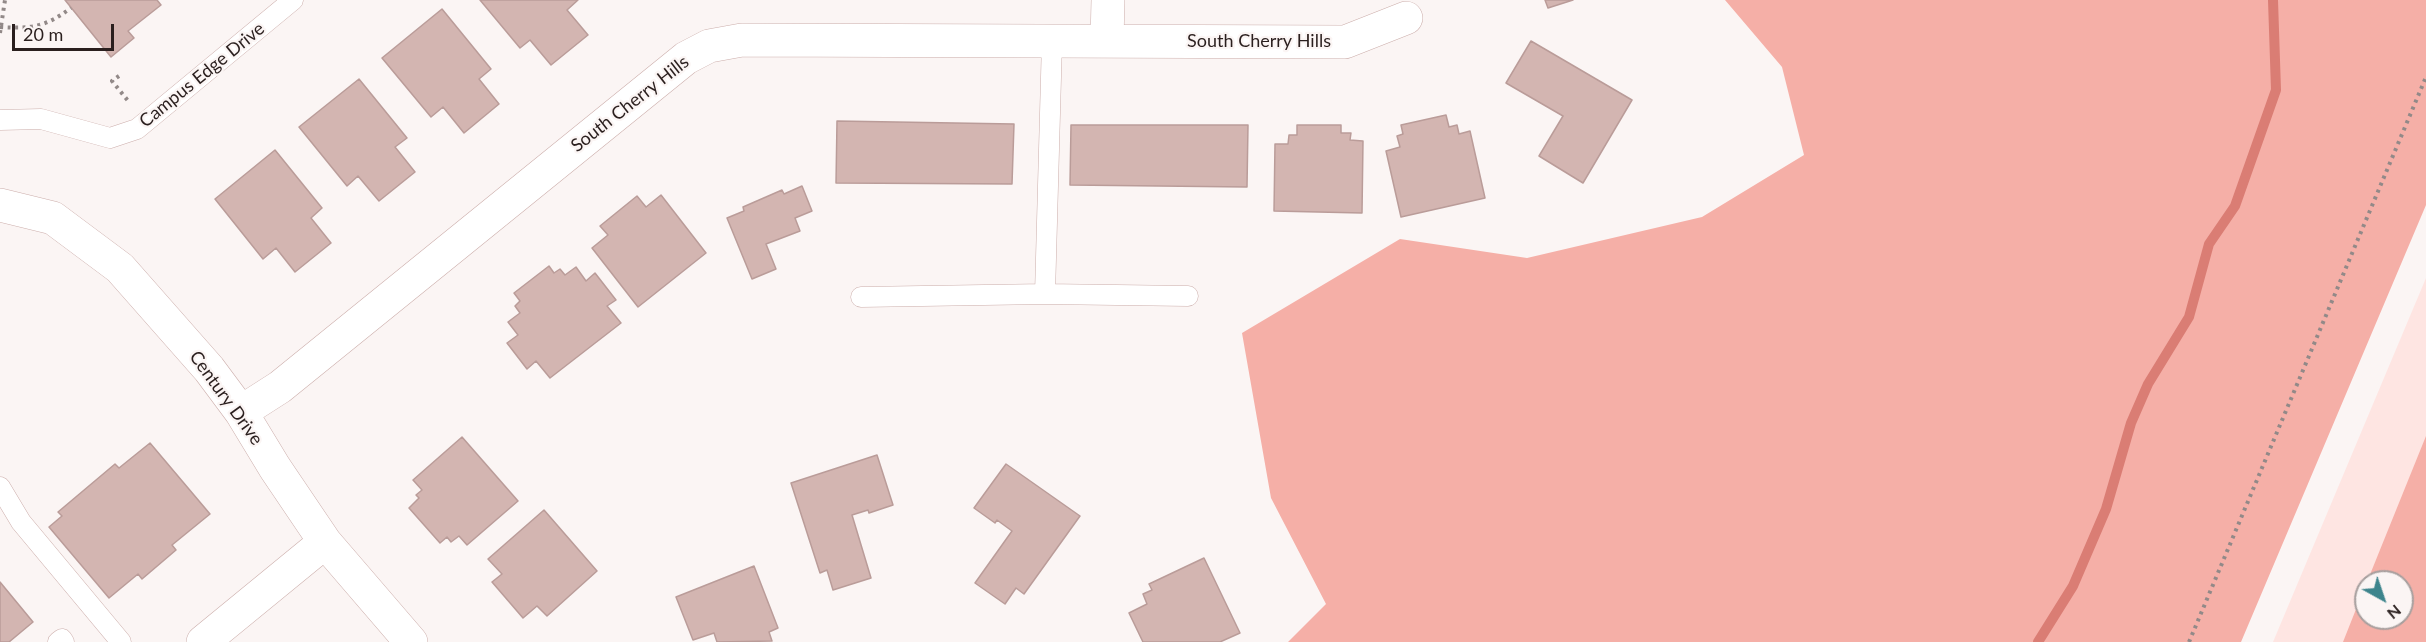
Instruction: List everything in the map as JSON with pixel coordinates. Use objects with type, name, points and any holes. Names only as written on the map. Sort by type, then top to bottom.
[{"type":"street","points":[[1107,41],[1108,0]]},
{"type":"street","name":"South Cherry Hills","points":[[241,412],[280,387],[686,58],[709,46],[742,40],[1345,42],[1406,18]]},
{"type":"street","name":"Century Drive","points":[[0,206],[53,218],[120,268],[209,369],[241,412],[275,468],[325,542],[411,642]]},
{"type":"street","points":[[203,642],[325,542]]},
{"type":"lane","name":"Campus Edge Drive","points":[[0,120],[41,119],[110,138],[137,129],[293,0]]},
{"type":"lane","points":[[1045,294],[1052,41]]},
{"type":"lane","points":[[861,297],[1045,294],[1188,296]]},
{"type":"lane","points":[[0,488],[21,522],[122,642]]},
{"type":"lane","points":[[58,642],[62,639],[64,642]]},
{"type":"path","points":[[0,33],[5,0]]},
{"type":"path","points":[[0,27],[28,28],[53,22],[71,8]]},
{"type":"path","points":[[119,76],[112,81],[133,107]]},
{"type":"path","points":[[2189,642],[2426,77]]},
{"type":"shaded area","points":[[1725,0],[2426,0],[2426,205],[2241,642],[1288,642],[1326,604],[1271,498],[1242,333],[1400,239],[1527,258],[1702,217],[1804,155],[1782,67]]},
{"type":"shaded area","points":[[2426,278],[2426,642],[2273,642]]},
{"type":"shaded area","points":[[2426,436],[2426,642],[2343,642],[2354,614],[2354,630],[2414,630],[2414,570],[2372,570]]},
{"type":"building","points":[[65,0],[157,0],[161,5],[128,31],[134,38],[111,57]]},
{"type":"building","points":[[480,0],[578,0],[567,10],[588,35],[551,65],[530,40],[520,48]]},
{"type":"building","points":[[1545,0],[1573,0],[1548,8]]},
{"type":"building","points":[[442,9],[491,69],[479,79],[499,104],[464,133],[443,107],[431,117],[382,58]]},
{"type":"building","points":[[1531,41],[1632,100],[1583,183],[1539,156],[1563,116],[1506,83]]},
{"type":"building","points":[[359,79],[407,138],[395,147],[415,172],[379,201],[358,176],[347,186],[299,127]]},
{"type":"building","points":[[1446,115],[1449,127],[1457,125],[1459,134],[1470,131],[1485,198],[1401,217],[1386,151],[1400,147],[1397,136],[1403,134],[1401,125]]},
{"type":"building","points":[[837,121],[1014,124],[1012,184],[836,183]]},
{"type":"building","points":[[1071,125],[1248,125],[1247,187],[1070,185]]},
{"type":"building","points":[[1297,125],[1341,125],[1341,133],[1351,133],[1350,140],[1363,141],[1362,213],[1274,211],[1275,144],[1288,144],[1289,135],[1297,135]]},
{"type":"building","points":[[275,150],[322,208],[311,218],[331,243],[295,272],[276,248],[263,259],[215,199]]},
{"type":"building","points":[[802,186],[812,211],[795,218],[800,231],[766,244],[776,269],[752,279],[727,218],[744,211],[743,207],[782,190],[784,194]]},
{"type":"building","points":[[661,195],[706,253],[638,307],[592,248],[608,235],[600,226],[637,196],[646,207]]},
{"type":"building","points":[[549,266],[554,273],[560,269],[565,275],[576,267],[586,281],[595,273],[616,300],[607,306],[621,323],[550,378],[536,361],[527,369],[507,343],[518,335],[508,322],[520,313],[515,306],[520,301],[514,293]]},
{"type":"building","points":[[462,437],[518,501],[467,545],[459,536],[451,542],[447,537],[440,543],[409,508],[419,498],[416,495],[422,490],[413,480]]},
{"type":"building","points":[[150,443],[210,514],[172,545],[176,550],[142,579],[138,574],[109,598],[49,527],[62,516],[58,512],[115,464],[119,468]]},
{"type":"building","points":[[877,455],[893,505],[869,513],[868,510],[852,515],[871,578],[833,590],[827,570],[820,573],[791,483]]},
{"type":"building","points":[[1006,464],[1080,516],[1024,594],[1016,588],[1005,604],[975,583],[1012,531],[997,520],[995,523],[974,508]]},
{"type":"building","points":[[544,510],[597,571],[547,616],[537,606],[523,618],[492,582],[502,574],[488,559]]},
{"type":"building","points":[[1204,558],[1240,633],[1220,642],[1143,642],[1129,613],[1147,604],[1143,594],[1152,590],[1149,584]]},
{"type":"building","points":[[754,566],[778,628],[769,632],[772,641],[717,642],[714,633],[693,640],[676,597]]},
{"type":"building","points":[[0,582],[33,622],[9,642],[0,642]]},
{"type":"waterway","points":[[2038,642],[2073,586],[2106,509],[2131,423],[2148,384],[2189,317],[2209,244],[2235,206],[2276,90],[2273,0]]}]
